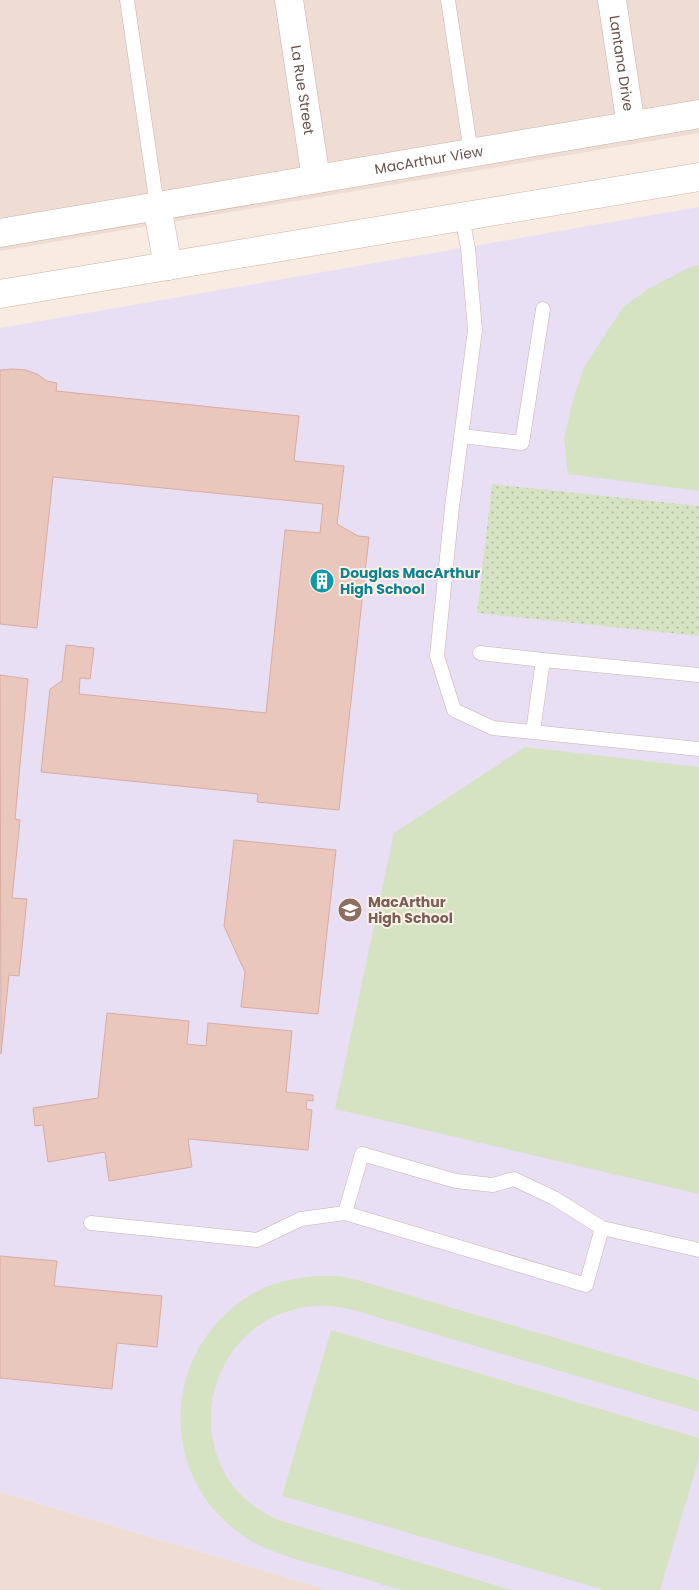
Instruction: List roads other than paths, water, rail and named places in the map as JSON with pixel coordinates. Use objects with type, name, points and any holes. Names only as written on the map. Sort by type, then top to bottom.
[{"type":"street","name":"La Rue Street","points":[[289,0],[316,179]]},
{"type":"street","name":"Lantana Drive","points":[[612,0],[631,126]]},
{"type":"street","name":"MacArthur View","points":[[0,233],[699,114]]},
{"type":"street","points":[[0,294],[699,177]]},
{"type":"street","points":[[158,206],[168,266]]},
{"type":"lane","points":[[127,0],[158,206]]},
{"type":"lane","points":[[448,0],[471,153]]},
{"type":"lane","points":[[462,217],[468,248],[475,330],[452,507],[437,656],[454,710],[493,728],[699,749]]},
{"type":"lane","points":[[461,436],[522,442],[543,309]]},
{"type":"lane","points":[[480,653],[699,675]]},
{"type":"lane","points":[[534,732],[543,660]]},
{"type":"lane","points":[[346,1213],[362,1154],[456,1181],[493,1186],[514,1179],[554,1198],[602,1228],[699,1250]]},
{"type":"lane","points":[[91,1223],[257,1240],[302,1219],[346,1213],[586,1285],[602,1228]]},
{"type":"place","name":"Douglas MacArthur High School","points":[[322,581]]},
{"type":"place","name":"MacArthur High School","points":[[350,910]]}]
